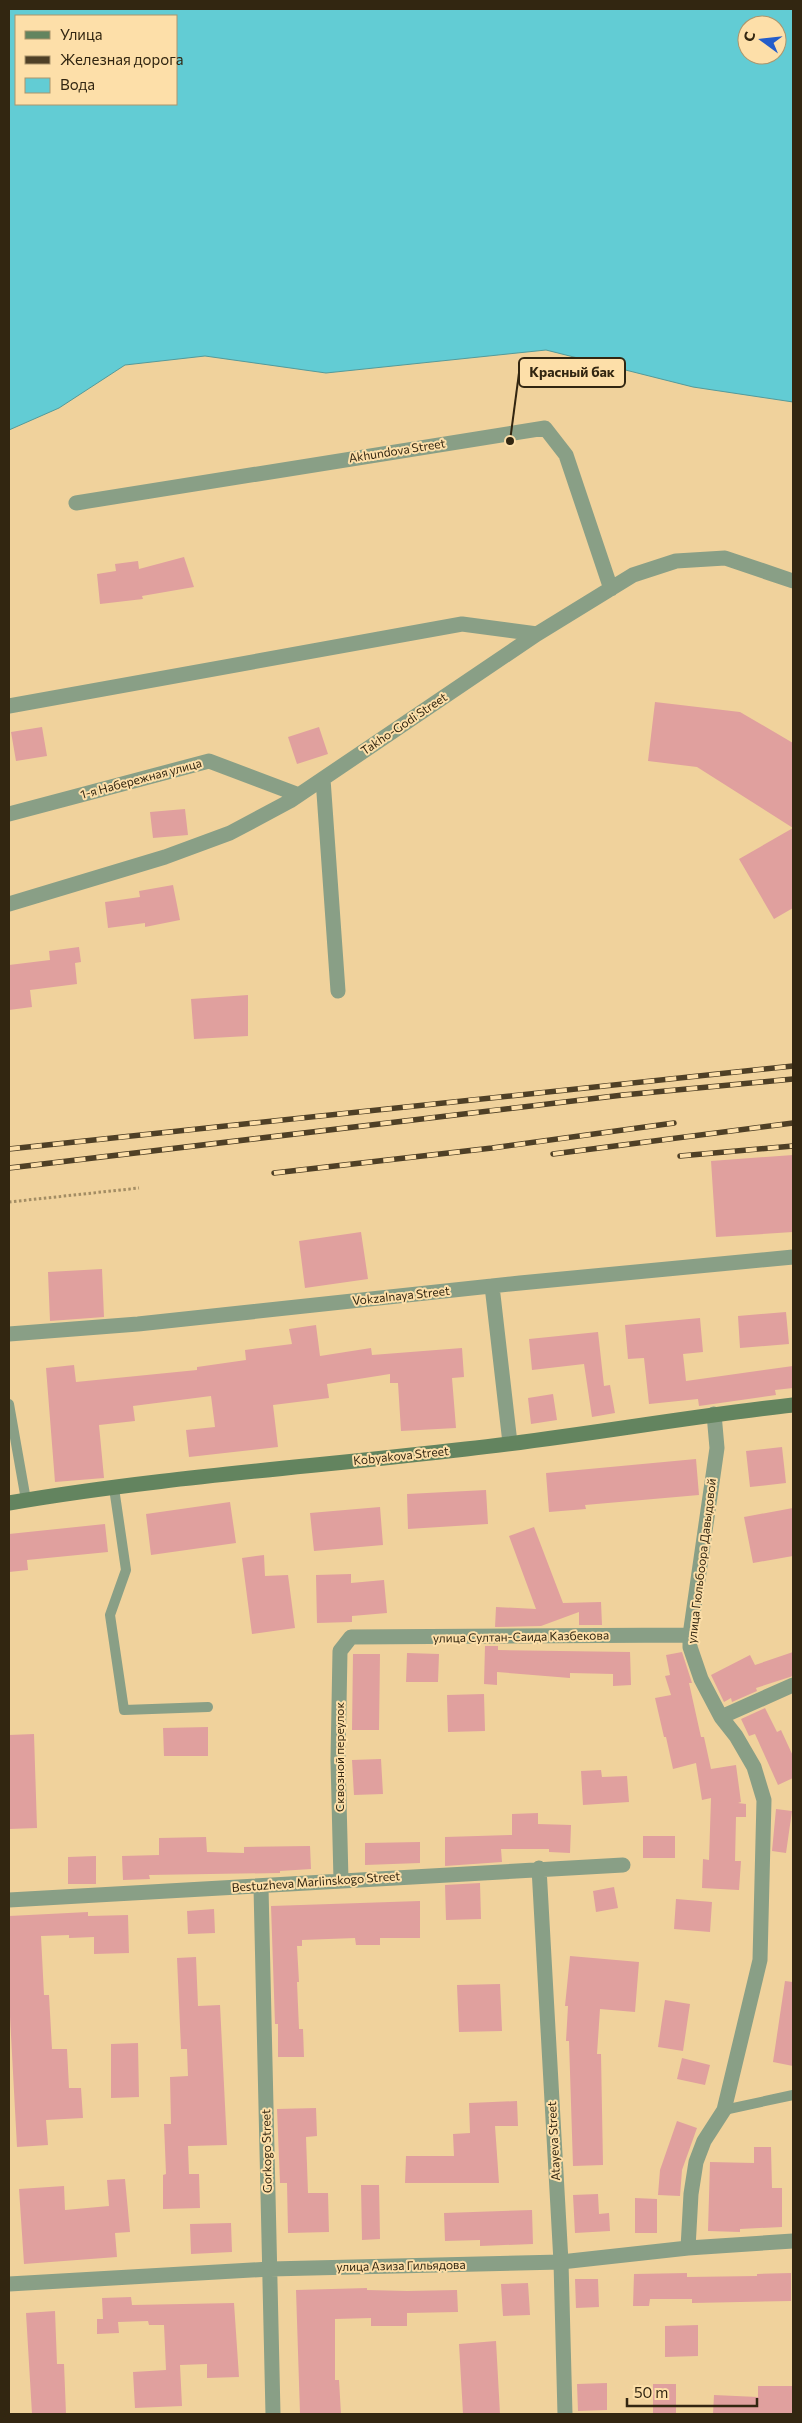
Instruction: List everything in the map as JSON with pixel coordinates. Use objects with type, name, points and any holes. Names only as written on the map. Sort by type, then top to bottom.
[{"type":"street","name":"Akhundova Street","points":[[76,503],[545,428],[566,455],[611,589]]},
{"type":"street","name":"Takho-Godi Street","points":[[9,904],[165,857],[221,837],[299,795],[537,634],[633,575],[676,561],[725,558],[793,581]]},
{"type":"street","points":[[9,706],[462,624],[537,634]]},
{"type":"street","name":"1-я Набережная улица","points":[[9,814],[209,761],[299,795]]},
{"type":"street","points":[[323,779],[338,991]]},
{"type":"street","name":"Vokzalnaya Street","points":[[9,1334],[138,1324],[492,1286],[793,1257]]},
{"type":"street","points":[[492,1286],[510,1443]]},
{"type":"street","name":"Kobyakova Street","points":[[9,1503],[114,1488],[510,1443],[714,1414],[793,1405]]},
{"type":"street","name":"улица Гюльбоора Давыдовой","points":[[688,2248],[691,2194],[696,2162],[704,2141],[724,2110],[760,1960],[764,1800],[754,1767],[736,1736],[721,1717],[695,1663],[690,1646],[717,1448],[714,1414]]},
{"type":"street","name":"улица Султан-Саида Казбекова","points":[[351,1637],[482,1638],[690,1635]]},
{"type":"street","name":"Сквозной переулок","points":[[341,1880],[338,1760],[340,1651],[351,1637]]},
{"type":"street","points":[[721,1717],[793,1685]]},
{"type":"street","name":"Bestuzheva Marlinskogo Street","points":[[9,1900],[261,1887],[341,1880],[623,1864]]},
{"type":"street","name":"Atayeva Street","points":[[539,1868],[561,2262],[565,2414]]},
{"type":"street","name":"Gorkogo Street","points":[[261,1887],[274,2414]]},
{"type":"street","name":"улица Азиза Гильядова","points":[[9,2284],[270,2269],[561,2262],[688,2248],[793,2241]]},
{"type":"lane","points":[[9,1404],[26,1500]]},
{"type":"lane","points":[[114,1488],[126,1570],[110,1615],[124,1710],[208,1708]]},
{"type":"lane","points":[[724,2110],[793,2095]]},
{"type":"path","points":[[9,1202],[140,1188]]},
{"type":"water","points":[[9,9],[793,9],[793,402],[693,387],[546,350],[326,373],[205,356],[125,365],[59,408],[9,430]]},
{"type":"building","points":[[184,557],[194,587],[142,596],[143,599],[100,604],[97,574],[116,571],[115,564],[138,561],[139,569]]},
{"type":"building","points":[[655,702],[740,712],[793,743],[793,828],[697,767],[648,761]]},
{"type":"building","points":[[42,727],[47,756],[16,761],[11,732]]},
{"type":"building","points":[[319,727],[328,754],[297,764],[288,737]]},
{"type":"building","points":[[185,809],[188,835],[153,838],[150,812]]},
{"type":"building","points":[[793,828],[793,908],[774,919],[739,859]]},
{"type":"building","points":[[173,885],[180,920],[145,927],[145,923],[108,928],[105,902],[140,897],[139,891]]},
{"type":"building","points":[[79,947],[81,962],[75,963],[77,984],[30,990],[32,1007],[9,1010],[9,965],[50,960],[49,951]]},
{"type":"building","points":[[248,995],[248,1036],[194,1039],[191,999]]},
{"type":"building","points":[[793,1155],[793,1232],[716,1237],[711,1161]]},
{"type":"building","points":[[361,1232],[368,1279],[305,1288],[299,1241]]},
{"type":"building","points":[[102,1269],[104,1317],[50,1321],[48,1272]]},
{"type":"building","points":[[786,1312],[789,1344],[740,1348],[738,1316]]},
{"type":"building","points":[[700,1318],[703,1352],[683,1354],[686,1381],[793,1366],[793,1388],[775,1390],[776,1395],[699,1406],[698,1399],[649,1404],[644,1358],[628,1359],[625,1325]]},
{"type":"building","points":[[316,1325],[320,1356],[371,1348],[372,1355],[462,1348],[464,1377],[452,1378],[456,1428],[401,1431],[398,1383],[390,1383],[390,1374],[327,1384],[329,1398],[273,1405],[278,1447],[189,1457],[186,1430],[215,1427],[211,1396],[133,1406],[135,1421],[99,1425],[104,1478],[55,1482],[46,1368],[74,1365],[76,1382],[197,1370],[197,1367],[246,1360],[245,1350],[292,1344],[289,1329]]},
{"type":"building","points":[[598,1332],[604,1386],[610,1385],[615,1413],[592,1417],[584,1364],[532,1370],[529,1339]]},
{"type":"building","points":[[553,1394],[557,1420],[531,1424],[528,1398]]},
{"type":"building","points":[[782,1447],[786,1483],[750,1487],[746,1451]]},
{"type":"building","points":[[696,1459],[699,1495],[585,1505],[586,1509],[549,1512],[546,1473]]},
{"type":"building","points":[[486,1490],[488,1524],[408,1529],[407,1494]]},
{"type":"building","points":[[230,1502],[236,1543],[151,1555],[146,1514]]},
{"type":"building","points":[[380,1507],[383,1545],[314,1551],[310,1513]]},
{"type":"building","points":[[793,1508],[793,1556],[753,1563],[744,1517]]},
{"type":"building","points":[[105,1524],[108,1552],[27,1560],[28,1570],[9,1572],[9,1534]]},
{"type":"building","points":[[534,1527],[563,1603],[601,1602],[602,1625],[579,1625],[579,1612],[541,1626],[495,1627],[496,1607],[536,1609],[509,1536]]},
{"type":"building","points":[[264,1555],[265,1576],[288,1575],[295,1628],[252,1634],[242,1558]]},
{"type":"building","points":[[351,1574],[351,1583],[384,1580],[387,1613],[352,1616],[352,1622],[317,1623],[316,1575]]},
{"type":"building","points":[[485,1646],[498,1646],[498,1650],[630,1652],[631,1685],[613,1686],[613,1674],[570,1673],[570,1678],[497,1672],[497,1685],[484,1684]]},
{"type":"building","points":[[682,1652],[692,1683],[689,1683],[701,1737],[704,1737],[711,1769],[736,1765],[741,1802],[738,1803],[746,1804],[746,1817],[736,1817],[735,1861],[741,1861],[739,1890],[702,1888],[703,1859],[709,1860],[711,1798],[702,1800],[696,1763],[673,1769],[666,1737],[664,1737],[655,1698],[671,1695],[665,1676],[670,1675],[666,1655]]},
{"type":"building","points":[[793,1652],[793,1676],[756,1688],[757,1691],[732,1702],[731,1698],[724,1702],[711,1675],[750,1655],[755,1665]]},
{"type":"building","points":[[407,1653],[439,1654],[438,1682],[406,1682]]},
{"type":"building","points":[[353,1654],[380,1654],[379,1730],[352,1730]]},
{"type":"building","points":[[484,1694],[485,1731],[448,1732],[447,1695]]},
{"type":"building","points":[[765,1708],[777,1732],[781,1730],[793,1756],[793,1778],[778,1785],[755,1734],[749,1736],[741,1719]]},
{"type":"building","points":[[208,1727],[208,1756],[164,1756],[163,1728]]},
{"type":"building","points":[[34,1734],[37,1828],[9,1829],[9,1735]]},
{"type":"building","points":[[381,1759],[383,1794],[354,1795],[352,1760]]},
{"type":"building","points":[[601,1770],[602,1777],[627,1776],[629,1802],[583,1805],[581,1771]]},
{"type":"building","points":[[776,1809],[792,1811],[786,1853],[772,1851]]},
{"type":"building","points":[[538,1813],[538,1824],[571,1825],[570,1853],[549,1852],[549,1849],[501,1849],[502,1862],[445,1866],[445,1837],[512,1835],[512,1814]]},
{"type":"building","points":[[643,1836],[675,1836],[675,1858],[643,1858]]},
{"type":"building","points":[[206,1837],[207,1852],[244,1853],[244,1847],[310,1846],[311,1869],[280,1871],[280,1873],[149,1875],[150,1879],[123,1880],[122,1856],[159,1855],[159,1838]]},
{"type":"building","points":[[420,1842],[420,1863],[365,1865],[365,1843]]},
{"type":"building","points":[[96,1856],[96,1884],[68,1884],[68,1857]]},
{"type":"building","points":[[480,1883],[481,1919],[446,1920],[445,1885]]},
{"type":"building","points":[[614,1887],[618,1908],[596,1912],[593,1891]]},
{"type":"building","points":[[676,1899],[712,1902],[710,1932],[674,1929]]},
{"type":"building","points":[[420,1901],[420,1938],[380,1938],[380,1945],[356,1945],[355,1938],[302,1940],[302,1946],[297,1946],[299,1982],[297,1982],[299,2029],[303,2029],[304,2057],[278,2057],[278,2024],[275,2024],[271,1906]]},
{"type":"building","points":[[214,1909],[215,1933],[188,1934],[187,1911]]},
{"type":"building","points":[[88,1912],[88,1916],[128,1915],[129,1953],[94,1954],[94,1937],[69,1938],[69,1935],[41,1936],[44,1995],[49,1995],[52,2049],[67,2049],[69,2088],[81,2088],[83,2118],[46,2120],[48,2145],[17,2147],[9,1998],[9,1916]]},
{"type":"building","points":[[570,1956],[639,1962],[635,2012],[600,2009],[597,2054],[601,2054],[603,2165],[573,2166],[569,2041],[566,2041],[568,2006],[565,2006]]},
{"type":"building","points":[[196,1957],[198,2006],[220,2005],[227,2145],[188,2146],[189,2174],[199,2174],[200,2208],[163,2209],[163,2175],[166,2174],[164,2124],[171,2124],[170,2077],[188,2076],[187,2049],[181,2049],[177,1958]]},
{"type":"building","points":[[785,1981],[793,1982],[793,2066],[773,2062]]},
{"type":"building","points":[[500,1984],[502,2031],[459,2032],[457,1985]]},
{"type":"building","points":[[665,2000],[690,2004],[683,2051],[658,2047]]},
{"type":"building","points":[[138,2043],[139,2097],[111,2098],[111,2044]]},
{"type":"building","points":[[682,2058],[710,2065],[705,2085],[677,2079]]},
{"type":"building","points":[[517,2101],[518,2126],[495,2126],[499,2183],[405,2183],[406,2156],[454,2156],[453,2134],[470,2133],[469,2103]]},
{"type":"building","points":[[316,2108],[317,2136],[306,2137],[308,2193],[328,2193],[329,2232],[288,2233],[287,2183],[280,2183],[277,2109]]},
{"type":"building","points":[[677,2121],[697,2128],[682,2170],[680,2196],[658,2195],[660,2170]]},
{"type":"building","points":[[754,2147],[771,2147],[772,2188],[782,2188],[782,2227],[740,2229],[740,2232],[708,2231],[710,2162],[754,2163]]},
{"type":"building","points":[[125,2179],[130,2232],[115,2233],[117,2257],[24,2264],[19,2189],[64,2186],[65,2210],[109,2206],[107,2180]]},
{"type":"building","points":[[361,2185],[379,2185],[380,2239],[362,2240]]},
{"type":"building","points":[[598,2194],[599,2214],[609,2213],[610,2231],[575,2233],[573,2195]]},
{"type":"building","points":[[635,2198],[657,2199],[657,2233],[635,2233]]},
{"type":"building","points":[[532,2210],[533,2244],[480,2246],[480,2240],[445,2241],[444,2213]]},
{"type":"building","points":[[231,2223],[232,2252],[191,2254],[190,2224]]},
{"type":"building","points":[[687,2273],[687,2277],[757,2276],[757,2274],[791,2273],[791,2301],[692,2303],[692,2299],[650,2299],[649,2306],[633,2306],[634,2274]]},
{"type":"building","points":[[575,2279],[598,2279],[599,2307],[576,2308]]},
{"type":"building","points":[[528,2283],[530,2315],[503,2316],[501,2284]]},
{"type":"building","points":[[367,2288],[367,2290],[407,2291],[457,2290],[458,2312],[407,2313],[407,2326],[371,2326],[371,2318],[335,2319],[335,2380],[339,2380],[341,2414],[300,2414],[296,2290]]},
{"type":"building","points":[[131,2297],[132,2305],[234,2303],[239,2377],[207,2378],[207,2364],[180,2365],[182,2406],[135,2408],[133,2372],[166,2370],[164,2325],[149,2325],[148,2321],[118,2322],[119,2333],[97,2334],[97,2319],[103,2319],[102,2298]]},
{"type":"building","points":[[55,2311],[57,2364],[64,2364],[66,2414],[32,2414],[26,2313]]},
{"type":"building","points":[[698,2325],[698,2356],[665,2357],[665,2326]]},
{"type":"building","points":[[496,2341],[500,2414],[463,2414],[459,2344]]},
{"type":"building","points":[[607,2383],[607,2410],[578,2411],[577,2384]]},
{"type":"building","points":[[653,2384],[676,2384],[676,2414],[653,2414]]},
{"type":"building","points":[[758,2386],[793,2386],[793,2414],[713,2414],[714,2395],[758,2397]]},
{"type":"railway","points":[[9,1149],[793,1066]]},
{"type":"railway","points":[[9,1168],[623,1095],[793,1079]]},
{"type":"railway","points":[[274,1173],[492,1148],[674,1123]]},
{"type":"railway","points":[[553,1154],[793,1123]]},
{"type":"railway","points":[[680,1156],[793,1146]]},
{"type":"place","name":"Красный бак","points":[[510,441]]}]
